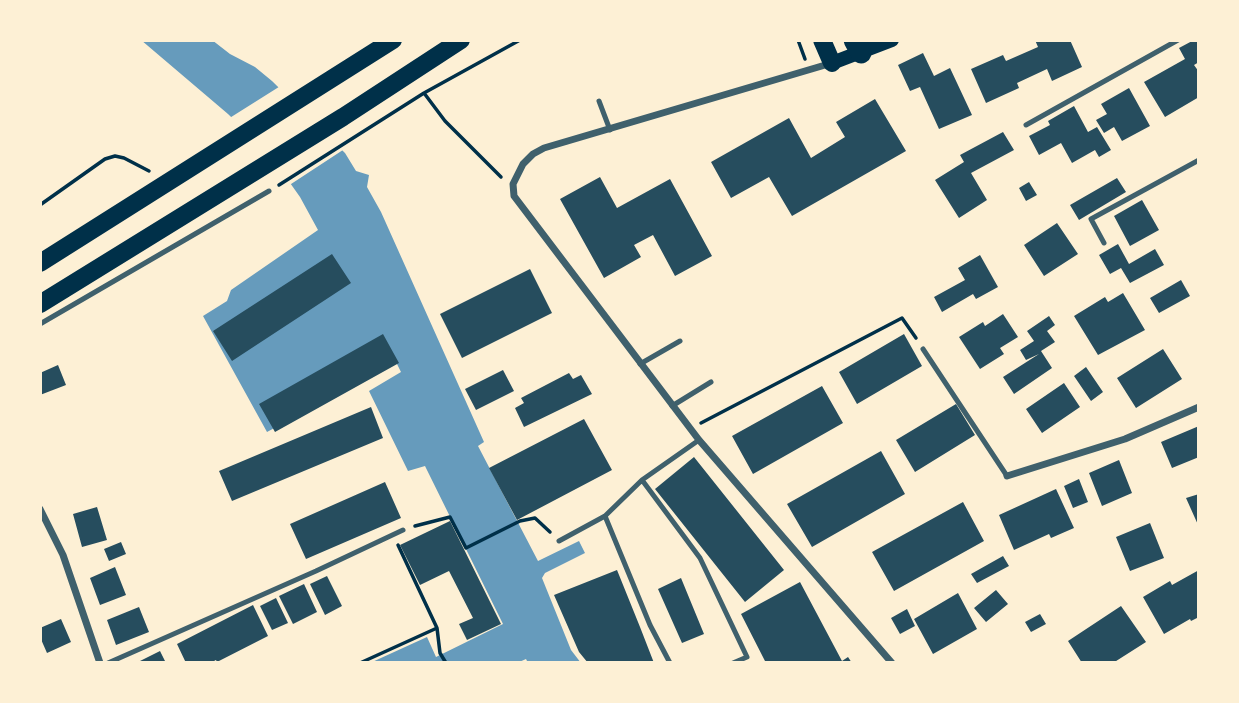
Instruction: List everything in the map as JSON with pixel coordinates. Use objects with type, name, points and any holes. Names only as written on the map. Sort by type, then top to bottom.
[{"type":"main road","points":[[40,263],[393,40]]},
{"type":"main road","points":[[40,304],[343,117],[461,40]]},
{"type":"main road","points":[[822,40],[832,63],[857,47],[892,40]]},
{"type":"street","points":[[832,63],[544,148],[523,164],[513,184],[513,196],[690,429],[892,663]]},
{"type":"street","points":[[1007,476],[1125,439],[1199,407]]},
{"type":"street","points":[[40,509],[63,555],[100,663]]},
{"type":"lane","points":[[1026,125],[1178,40]]},
{"type":"lane","points":[[599,101],[610,130]]},
{"type":"lane","points":[[1104,243],[1091,219],[1199,160]]},
{"type":"lane","points":[[40,324],[269,191]]},
{"type":"lane","points":[[640,364],[680,341]]},
{"type":"lane","points":[[923,349],[1007,476]]},
{"type":"lane","points":[[672,406],[711,382]]},
{"type":"lane","points":[[559,541],[605,516],[642,480],[699,440]]},
{"type":"lane","points":[[642,480],[700,558],[749,660],[733,663]]},
{"type":"lane","points":[[605,516],[650,625],[670,663]]},
{"type":"lane","points":[[108,663],[403,530]]},
{"type":"path","points":[[269,191],[424,93],[520,40]]},
{"type":"path","points":[[424,93],[445,121],[500,177],[513,184]]},
{"type":"path","points":[[40,205],[105,159],[115,156],[146,170],[155,171]]},
{"type":"path","points":[[690,429],[902,318],[923,349]]},
{"type":"path","points":[[403,530],[450,517],[466,548],[520,521],[535,519],[559,541]]},
{"type":"path","points":[[393,534],[437,628],[440,653],[446,663]]},
{"type":"path","points":[[360,663],[437,628]]},
{"type":"water","points":[[141,40],[212,40],[272,81],[345,153],[356,171],[369,175],[367,187],[381,212],[484,442],[478,446],[538,561],[579,541],[585,553],[545,573],[542,578],[571,650],[581,663],[528,663],[526,659],[517,663],[370,663],[427,637],[436,657],[503,624],[425,466],[408,471],[369,391],[401,372],[396,362],[267,432],[203,316],[227,301],[231,290],[318,230],[300,197],[271,156],[228,114]]},
{"type":"pier","points":[[282,85],[346,148],[288,186],[268,159],[228,119]]},
{"type":"building","points":[[1035,40],[1070,40],[1082,67],[1052,81],[1047,69],[1017,83],[1019,88],[986,103],[971,69],[1003,55],[1006,61],[1038,47]]},
{"type":"building","points":[[1199,40],[1199,62],[1194,65],[1199,72],[1199,97],[1165,117],[1144,82],[1185,59],[1179,48]]},
{"type":"building","points":[[923,53],[934,76],[950,68],[972,115],[939,129],[920,87],[910,91],[898,65]]},
{"type":"building","points":[[1129,88],[1150,126],[1122,141],[1114,127],[1104,133],[1096,120],[1107,114],[1101,104]]},
{"type":"building","points":[[875,99],[906,151],[792,216],[769,177],[731,198],[711,162],[789,118],[811,158],[845,137],[836,122]]},
{"type":"building","points":[[1074,106],[1088,132],[1097,127],[1111,150],[1099,157],[1095,150],[1072,163],[1061,143],[1039,155],[1029,136],[1050,125],[1048,121]]},
{"type":"building","points":[[1003,132],[1014,150],[971,173],[987,200],[959,218],[935,180],[964,162],[960,155]]},
{"type":"building","points":[[600,177],[617,208],[670,179],[712,256],[675,276],[653,235],[634,245],[641,257],[604,278],[560,199]]},
{"type":"building","points":[[1117,178],[1126,192],[1079,220],[1070,205]]},
{"type":"building","points":[[1029,182],[1037,195],[1026,201],[1019,188]]},
{"type":"building","points":[[1142,200],[1159,230],[1130,246],[1114,216]]},
{"type":"building","points":[[1057,223],[1078,254],[1044,276],[1024,245]]},
{"type":"building","points":[[1118,244],[1129,264],[1155,249],[1164,265],[1130,283],[1121,268],[1110,274],[1099,255]]},
{"type":"building","points":[[332,254],[351,283],[232,361],[213,331]]},
{"type":"building","points":[[980,255],[998,287],[976,299],[973,294],[942,312],[934,297],[965,280],[958,268]]},
{"type":"building","points":[[530,269],[552,313],[462,358],[440,314]]},
{"type":"building","points":[[1181,280],[1190,296],[1159,313],[1150,298]]},
{"type":"building","points":[[1123,293],[1145,330],[1098,355],[1074,316],[1105,297],[1108,302]]},
{"type":"building","points":[[1003,314],[1018,337],[1000,348],[1004,354],[980,369],[959,337],[983,322],[985,326]]},
{"type":"building","points":[[1049,316],[1055,325],[1047,331],[1055,342],[1041,351],[1052,368],[1014,394],[1003,377],[1039,354],[1026,360],[1020,350],[1034,341],[1027,331]]},
{"type":"building","points":[[383,334],[399,363],[275,432],[259,404]]},
{"type":"building","points":[[904,334],[922,366],[857,404],[839,372]]},
{"type":"building","points":[[1163,349],[1182,379],[1136,408],[1117,378]]},
{"type":"building","points":[[58,365],[66,385],[40,395],[40,373]]},
{"type":"building","points":[[1086,367],[1103,392],[1091,401],[1074,376]]},
{"type":"building","points":[[503,370],[514,391],[476,410],[465,389]]},
{"type":"building","points":[[569,373],[573,379],[581,375],[592,394],[524,427],[515,408],[524,403],[521,398]]},
{"type":"building","points":[[1064,383],[1080,407],[1042,433],[1026,409]]},
{"type":"building","points":[[822,386],[843,423],[753,474],[732,436]]},
{"type":"building","points":[[956,404],[975,435],[915,472],[896,440]]},
{"type":"building","points":[[371,407],[383,438],[232,501],[219,471]]},
{"type":"building","points":[[584,419],[612,470],[517,520],[489,468]]},
{"type":"building","points":[[1199,426],[1199,457],[1172,468],[1161,442]]},
{"type":"building","points":[[881,451],[905,494],[812,547],[787,504]]},
{"type":"building","points":[[694,457],[784,570],[745,602],[655,489]]},
{"type":"building","points":[[1119,460],[1132,493],[1102,506],[1089,473]]},
{"type":"building","points":[[1079,479],[1088,502],[1073,508],[1064,486]]},
{"type":"building","points":[[385,482],[401,518],[306,559],[290,524]]},
{"type":"building","points":[[1056,489],[1074,528],[1051,538],[1049,534],[1014,550],[999,515]]},
{"type":"building","points":[[1199,494],[1199,527],[1186,498]]},
{"type":"building","points":[[963,502],[984,541],[894,591],[872,552]]},
{"type":"building","points":[[97,507],[107,540],[82,547],[73,514]]},
{"type":"building","points":[[450,521],[501,624],[467,640],[459,624],[473,618],[449,571],[420,585],[400,545]]},
{"type":"building","points":[[1150,523],[1164,558],[1130,571],[1116,537]]},
{"type":"building","points":[[121,542],[126,554],[109,561],[104,549]]},
{"type":"building","points":[[1003,556],[1009,566],[977,583],[971,574]]},
{"type":"building","points":[[115,567],[126,595],[100,605],[90,578]]},
{"type":"building","points":[[617,570],[654,663],[588,663],[579,652],[554,595]]},
{"type":"building","points":[[1199,570],[1199,617],[1191,621],[1190,619],[1164,634],[1143,597],[1170,581],[1172,585]]},
{"type":"building","points":[[327,576],[342,606],[325,615],[310,584]]},
{"type":"building","points":[[681,578],[704,634],[682,643],[658,589]]},
{"type":"building","points":[[800,582],[842,661],[848,657],[852,663],[766,663],[741,614]]},
{"type":"building","points":[[304,584],[317,612],[293,624],[279,596]]},
{"type":"building","points":[[996,590],[1008,604],[986,622],[974,608]]},
{"type":"building","points":[[958,593],[977,629],[933,654],[914,619]]},
{"type":"building","points":[[276,598],[288,623],[272,630],[260,606]]},
{"type":"building","points":[[253,605],[268,636],[217,662],[186,663],[177,644]]},
{"type":"building","points":[[1121,606],[1146,642],[1113,663],[1082,663],[1068,641]]},
{"type":"building","points":[[139,607],[149,632],[116,645],[107,620]]},
{"type":"building","points":[[907,609],[915,626],[900,634],[891,618]]},
{"type":"building","points":[[1040,614],[1046,624],[1031,632],[1025,622]]},
{"type":"building","points":[[61,619],[71,642],[47,653],[40,637],[40,628]]},
{"type":"building","points":[[160,651],[166,663],[136,663]]}]
